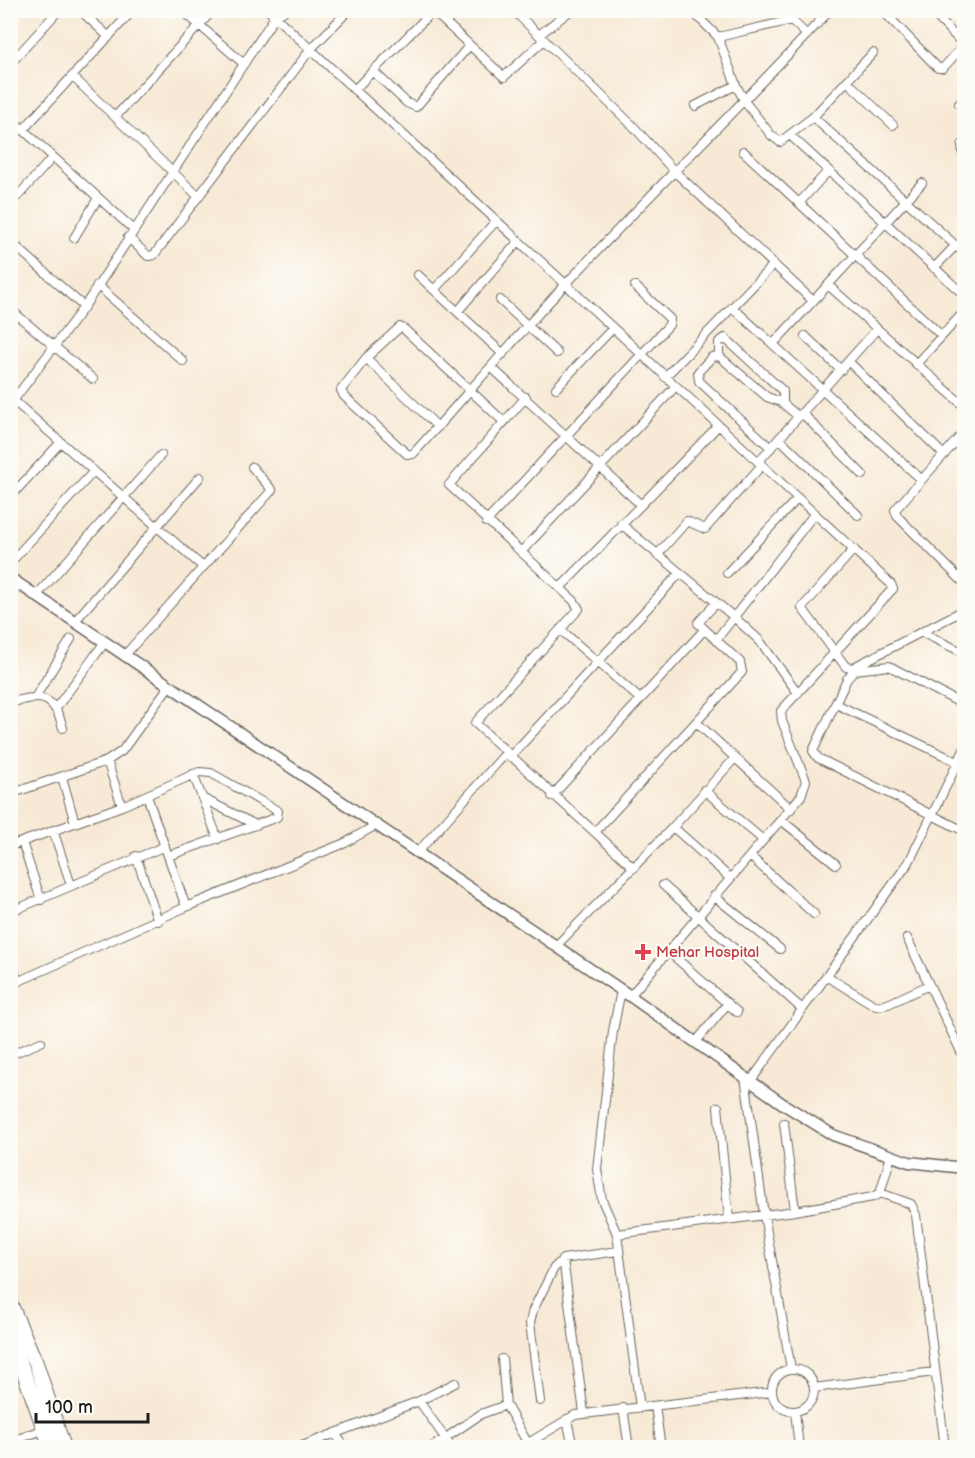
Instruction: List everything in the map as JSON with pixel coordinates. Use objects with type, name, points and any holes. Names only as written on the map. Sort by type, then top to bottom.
[{"type":"main road","points":[[10,1303],[23,1368],[64,1448]]},
{"type":"main road","points":[[11,1335],[51,1448]]},
{"type":"street","points":[[10,64],[59,10]]},
{"type":"street","points":[[80,10],[110,37]]},
{"type":"street","points":[[134,10],[73,76],[15,125],[98,198],[152,257],[310,50],[349,10]]},
{"type":"street","points":[[182,10],[244,64]]},
{"type":"street","points":[[115,117],[213,10]]},
{"type":"street","points":[[268,10],[274,18],[854,549],[888,581],[892,589],[836,653],[784,707],[781,716],[806,781],[801,796],[668,951],[626,993],[613,1031],[597,1169],[602,1200],[617,1234],[640,1408]]},
{"type":"street","points":[[203,567],[61,442],[12,403],[84,307],[130,233],[274,18],[285,10]]},
{"type":"street","points":[[354,90],[433,10],[504,77],[542,37],[572,10]]},
{"type":"street","points":[[513,10],[675,172],[813,301]]},
{"type":"street","points":[[691,10],[718,37],[736,86],[745,102],[775,140],[780,142],[791,136],[813,117],[873,53]]},
{"type":"street","points":[[781,10],[807,35]]},
{"type":"street","points":[[503,421],[470,390],[400,327],[366,358],[342,385],[344,396],[410,455],[438,427],[470,390],[503,354],[527,326],[565,285],[745,102],[830,10]]},
{"type":"street","points":[[882,10],[938,69],[943,68],[964,45],[930,10]]},
{"type":"street","points":[[718,37],[792,20]]},
{"type":"street","points":[[374,72],[407,103],[416,107],[469,46]]},
{"type":"street","points":[[73,76],[199,196]]},
{"type":"street","points":[[847,81],[893,125]]},
{"type":"street","points":[[695,106],[736,86]]},
{"type":"street","points":[[813,117],[964,253]]},
{"type":"street","points":[[791,136],[964,295]]},
{"type":"street","points":[[962,145],[964,158]]},
{"type":"street","points":[[743,151],[942,336]]},
{"type":"street","points":[[18,196],[53,157]]},
{"type":"street","points":[[800,202],[828,171]]},
{"type":"street","points":[[773,344],[922,183]]},
{"type":"street","points":[[74,238],[98,198]]},
{"type":"street","points":[[434,290],[496,221]]},
{"type":"street","points":[[10,241],[84,307]]},
{"type":"street","points":[[458,311],[518,242]]},
{"type":"street","points":[[934,268],[956,245]]},
{"type":"street","points":[[665,377],[774,264]]},
{"type":"street","points":[[418,275],[503,354]]},
{"type":"street","points":[[97,285],[183,361]]},
{"type":"street","points":[[828,285],[964,406]]},
{"type":"street","points":[[486,522],[671,322],[635,286]]},
{"type":"street","points":[[500,300],[557,353]]},
{"type":"street","points":[[732,308],[921,479]]},
{"type":"street","points":[[10,309],[93,378]]},
{"type":"street","points":[[916,364],[964,312]]},
{"type":"street","points":[[556,388],[613,328]]},
{"type":"street","points":[[657,555],[687,521],[705,529],[779,438],[877,329]]},
{"type":"street","points":[[805,336],[841,369]]},
{"type":"street","points":[[719,356],[719,342],[725,338],[783,391],[783,404]]},
{"type":"street","points":[[771,448],[697,378],[698,372],[712,357],[719,356],[767,397],[800,415],[863,475]]},
{"type":"street","points":[[366,358],[438,427]]},
{"type":"street","points":[[848,361],[944,455]]},
{"type":"street","points":[[491,367],[640,504]]},
{"type":"street","points":[[521,552],[676,386]]},
{"type":"street","points":[[526,397],[449,485],[486,522],[560,588],[579,609],[476,721],[476,726],[634,868]]},
{"type":"street","points":[[560,588],[718,426]]},
{"type":"street","points":[[964,432],[899,502],[895,510],[897,516],[964,584]]},
{"type":"street","points":[[779,438],[858,515]]},
{"type":"street","points":[[10,497],[61,442]]},
{"type":"street","points":[[37,595],[161,455]]},
{"type":"street","points":[[124,656],[272,490],[252,467]]},
{"type":"street","points":[[10,563],[94,471]]},
{"type":"street","points":[[75,621],[200,477]]},
{"type":"street","points":[[727,573],[798,498]]},
{"type":"street","points":[[716,640],[814,513]]},
{"type":"street","points":[[621,524],[759,640],[798,693]]},
{"type":"street","points":[[854,549],[802,608],[844,665],[852,668],[964,610]]},
{"type":"street","points":[[417,853],[679,574]]},
{"type":"street","points":[[10,595],[15,581],[626,993],[747,1079],[833,1135],[925,1166],[964,1168]]},
{"type":"street","points":[[595,832],[742,672],[740,662],[698,623],[716,603]]},
{"type":"street","points":[[561,630],[640,699]]},
{"type":"street","points":[[552,796],[704,630]]},
{"type":"street","points":[[923,633],[964,653]]},
{"type":"street","points":[[36,696],[71,639]]},
{"type":"street","points":[[56,708],[105,642]]},
{"type":"street","points":[[964,705],[885,665],[855,670],[814,746],[814,754],[964,831]]},
{"type":"street","points":[[10,794],[107,761],[122,752],[169,686]]},
{"type":"street","points":[[10,702],[36,696],[45,698],[56,708],[63,728]]},
{"type":"street","points":[[836,704],[962,763]]},
{"type":"street","points":[[696,722],[791,809]]},
{"type":"street","points":[[791,1369],[764,1215],[747,1079],[904,869],[962,763],[964,750]]},
{"type":"street","points":[[556,946],[634,868],[734,759]]},
{"type":"street","points":[[107,761],[122,807]]},
{"type":"street","points":[[10,846],[122,807],[193,774],[212,773],[278,811],[277,817],[168,856]]},
{"type":"street","points":[[193,774],[218,840]]},
{"type":"street","points":[[62,777],[75,823]]},
{"type":"street","points":[[704,790],[763,840]]},
{"type":"street","points":[[147,796],[186,907]]},
{"type":"street","points":[[202,798],[256,825]]},
{"type":"street","points":[[781,820],[836,864]]},
{"type":"street","points":[[10,960],[14,983],[186,907],[345,843],[376,825]]},
{"type":"street","points":[[673,827],[730,878]]},
{"type":"street","points":[[53,830],[71,885]]},
{"type":"street","points":[[22,842],[41,900]]},
{"type":"street","points":[[10,912],[136,856],[165,846]]},
{"type":"street","points":[[136,856],[158,921]]},
{"type":"street","points":[[750,856],[814,914]]},
{"type":"street","points":[[663,885],[801,1008]]},
{"type":"street","points":[[714,896],[780,949]]},
{"type":"street","points":[[907,938],[964,1058]]},
{"type":"street","points":[[668,951],[737,1012]]},
{"type":"street","points":[[826,976],[876,1006],[882,1006],[930,985]]},
{"type":"street","points":[[695,1043],[728,1003]]},
{"type":"street","points":[[10,1055],[41,1042]]},
{"type":"street","points":[[718,1107],[729,1218]]},
{"type":"street","points":[[784,1123],[795,1211]]},
{"type":"street","points":[[617,1234],[795,1211],[873,1197],[880,1193],[891,1156]]},
{"type":"street","points":[[880,1193],[906,1201],[914,1209],[945,1448]]},
{"type":"street","points":[[540,1401],[530,1317],[554,1268],[563,1259],[618,1251]]},
{"type":"street","points":[[563,1259],[584,1413]]},
{"type":"street","points":[[501,1359],[506,1405],[523,1445],[567,1419],[584,1413],[772,1392]]},
{"type":"street","points":[[791,1369],[800,1370],[808,1375],[814,1388],[807,1405],[795,1411],[780,1406],[772,1392],[777,1376],[791,1369]]},
{"type":"street","points":[[814,1388],[934,1372]]},
{"type":"street","points":[[297,1448],[419,1401],[456,1383]]},
{"type":"street","points":[[419,1401],[452,1448]]},
{"type":"street","points":[[431,1448],[481,1414],[506,1405]]},
{"type":"street","points":[[655,1406],[661,1448]]},
{"type":"street","points":[[623,1408],[629,1448]]},
{"type":"street","points":[[795,1411],[799,1448]]},
{"type":"street","points":[[567,1419],[573,1448]]},
{"type":"street","points":[[10,1442],[45,1429]]},
{"type":"street","points":[[335,1433],[345,1448]]},
{"type":"place","name":"Mehar Hospital","points":[[643,952]]}]
